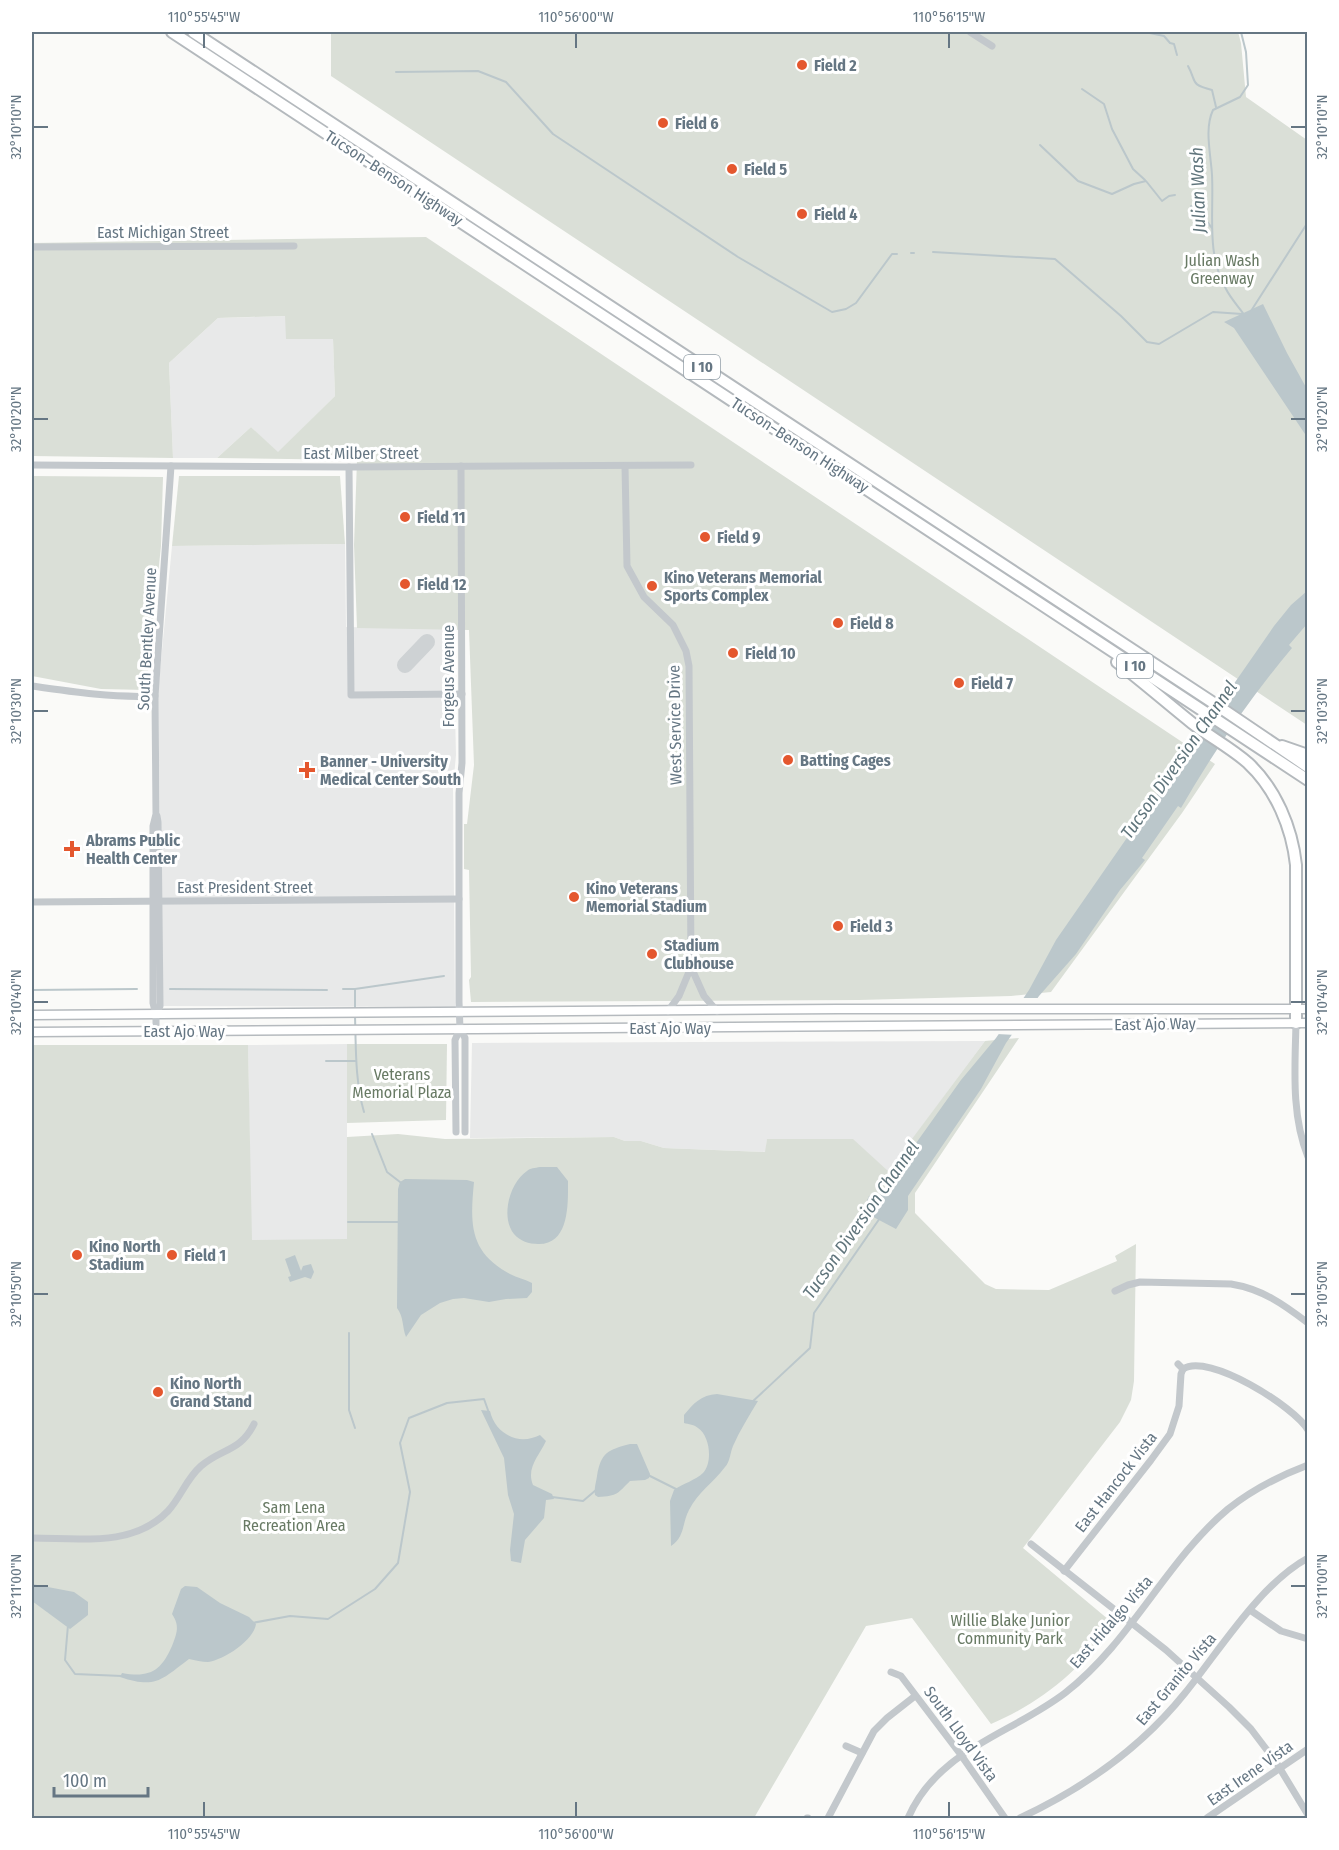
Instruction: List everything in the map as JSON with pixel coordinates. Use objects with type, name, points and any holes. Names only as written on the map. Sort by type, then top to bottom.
[{"type":"highway","name":"Tucson–Benson Highway","points":[[172,32],[1063,619],[1209,707]]},
{"type":"highway","name":"Tucson–Benson Highway","points":[[193,32],[1209,707],[1308,780]]},
{"type":"highway","points":[[1063,619],[1192,723],[1249,764],[1270,791],[1281,810],[1292,842],[1296,865],[1302,1023]]},
{"type":"highway","name":"Tucson–Benson Highway","points":[[1238,727],[1267,740],[1308,767]]},
{"type":"highway","points":[[1267,740],[1308,755]]},
{"type":"main road","points":[[1118,1008],[1118,1024]]},
{"type":"main road","name":"East Ajo Way","points":[[32,1016],[838,1009],[1302,1009]]},
{"type":"main road","points":[[838,1009],[838,1026]]},
{"type":"main road","name":"East Ajo Way","points":[[32,1032],[1302,1023]]},
{"type":"street","points":[[970,32],[992,46]]},
{"type":"street","name":"East Michigan Street","points":[[32,248],[294,246]]},
{"type":"street","name":"East Milber Street","points":[[32,465],[349,467],[690,465]]},
{"type":"street","name":"South Bentley Avenue","points":[[156,1031],[156,1015],[160,1006],[156,901],[158,822],[156,814],[155,696],[171,466]]},
{"type":"street","name":"Forgeus Avenue","points":[[461,466],[462,694],[459,1012],[460,1029],[465,1038],[465,1132]]},
{"type":"street","name":"West Service Drive","points":[[625,466],[627,566],[644,597],[673,625],[683,644],[689,666],[691,967],[679,996],[668,1011]]},
{"type":"street","points":[[349,467],[351,695],[462,694]]},
{"type":"street","points":[[32,686],[85,694],[123,697],[155,696]]},
{"type":"street","name":"East President Street","points":[[32,902],[459,899]]},
{"type":"street","name":"West Service Drive","points":[[691,967],[704,996],[717,1011]]},
{"type":"street","points":[[1302,1023],[1297,1112],[1299,1131],[1308,1157]]},
{"type":"street","name":"Forgeus Avenue","points":[[456,1132],[455,1040],[460,1029]]},
{"type":"street","points":[[1115,1291],[1140,1282],[1234,1284],[1266,1294],[1308,1323]]},
{"type":"street","name":"East Hancock Vista","points":[[1064,1571],[1166,1440],[1179,1406],[1181,1366],[1199,1366],[1228,1372],[1292,1412],[1308,1430]]},
{"type":"street","points":[[32,1538],[114,1537],[142,1530],[170,1508],[195,1472],[207,1461],[240,1444],[254,1424]]},
{"type":"street","name":"East Hidalgo Vista","points":[[908,1818],[927,1788],[945,1768],[988,1738],[1027,1718],[1066,1692],[1107,1653],[1197,1540],[1228,1510],[1272,1481],[1308,1465]]},
{"type":"street","points":[[1031,1544],[1198,1677],[1251,1730],[1280,1769],[1308,1815]]},
{"type":"street","name":"East Granito Vista","points":[[1020,1818],[1073,1791],[1120,1758],[1161,1720],[1274,1582],[1308,1558]]},
{"type":"street","points":[[1250,1610],[1281,1631],[1308,1639]]},
{"type":"street","name":"South Lloyd Vista","points":[[891,1672],[901,1676],[1005,1818]]},
{"type":"street","points":[[828,1818],[861,1753],[880,1724],[915,1696]]},
{"type":"street","points":[[846,1746],[861,1753]]},
{"type":"street","name":"East Irene Vista","points":[[1209,1818],[1308,1749]]},
{"type":"shaded area","points":[[1263,304],[1307,389],[1307,437],[1234,328],[1224,322]]},
{"type":"shaded area","points":[[286,316],[286,339],[333,339],[335,396],[278,453],[251,427],[217,458],[173,458],[169,363],[218,318]]},
{"type":"shaded area","name":"Banner - University Medical Center South","points":[[345,544],[346,627],[453,629],[456,755],[453,787],[455,1007],[163,1006],[158,692],[172,546]]},
{"type":"shaded area","name":"Tucson Diversion Channel","points":[[1307,591],[1307,624],[1289,645],[1292,648],[1233,725],[1181,808],[1178,806],[1142,858],[1145,860],[1120,890],[1076,954],[1039,996],[1006,1043],[981,1089],[908,1196],[908,1210],[896,1229],[862,1211],[869,1196],[880,1195],[904,1166],[904,1160],[961,1080],[996,1038],[1029,990],[1056,940],[1274,626],[1291,605]]},
{"type":"shaded area","points":[[985,1041],[888,1172],[767,1139],[766,1152],[664,1148],[641,1141],[625,1141],[614,1137],[470,1138],[472,1043]]},
{"type":"shaded area","points":[[347,1044],[347,1240],[251,1240],[248,1045]]},
{"type":"shaded area","points":[[557,1167],[568,1181],[568,1200],[565,1221],[556,1238],[535,1244],[528,1243],[514,1234],[510,1227],[507,1209],[512,1191],[521,1176],[530,1169]]},
{"type":"shaded area","points":[[405,1179],[474,1182],[472,1211],[475,1236],[487,1256],[497,1265],[532,1283],[532,1292],[527,1298],[489,1302],[464,1298],[440,1303],[421,1315],[406,1337],[397,1308],[398,1189],[400,1182]]},
{"type":"shaded area","points":[[295,1255],[301,1271],[303,1266],[311,1264],[314,1272],[311,1279],[305,1277],[290,1282],[288,1277],[291,1276],[285,1259]]},
{"type":"shaded area","points":[[717,1394],[758,1401],[736,1440],[727,1465],[693,1504],[679,1538],[671,1546],[670,1501],[674,1490],[703,1473],[709,1456],[709,1449],[702,1432],[697,1427],[684,1423],[684,1415],[698,1400]]},
{"type":"shaded area","points":[[481,1410],[490,1411],[497,1426],[509,1436],[524,1439],[540,1435],[546,1441],[534,1462],[531,1479],[533,1485],[552,1494],[554,1499],[546,1500],[544,1518],[525,1540],[521,1563],[511,1561],[514,1514],[508,1495],[504,1458]]},
{"type":"shaded area","points":[[637,1444],[650,1474],[649,1478],[630,1481],[617,1493],[598,1497],[595,1495],[595,1488],[603,1457],[611,1450]]},
{"type":"shaded area","points":[[32,1584],[74,1592],[88,1602],[88,1615],[70,1629],[32,1601]]},
{"type":"shaded area","points":[[185,1586],[197,1587],[220,1603],[249,1617],[256,1624],[250,1636],[244,1643],[222,1657],[208,1662],[189,1659],[158,1680],[142,1682],[120,1677],[122,1673],[140,1674],[153,1671],[168,1655],[177,1626],[172,1614],[181,1589]]},
{"type":"green space","name":"Julian Wash Greenway","points":[[331,32],[1238,32],[1246,97],[1307,140],[1307,725],[331,76]]},
{"type":"green space","name":"Kino Veterans Memorial Sports Complex","points":[[426,237],[1215,764],[1182,813],[1051,992],[1011,996],[859,1000],[471,1002],[469,870],[464,869],[464,824],[467,824],[474,765],[469,630],[357,628],[354,545],[357,460],[217,458],[251,427],[278,452],[335,396],[333,339],[286,339],[285,316],[218,318],[169,363],[173,458],[32,456],[32,243]]},
{"type":"green space","points":[[32,476],[163,477],[161,546],[146,690],[101,689],[32,676]]},
{"type":"green space","points":[[179,476],[340,476],[345,544],[172,546]]},
{"type":"green space","points":[[1019,1038],[915,1193],[915,1213],[985,1284],[996,1289],[1049,1290],[1117,1261],[1115,1256],[1136,1244],[1134,1381],[1131,1400],[1120,1422],[1023,1548],[1115,1625],[1059,1683],[1028,1705],[991,1724],[912,1618],[866,1626],[754,1818],[32,1818],[32,1045],[248,1045],[252,1240],[347,1239],[347,1137],[398,1134],[445,1139],[614,1137],[625,1141],[641,1141],[664,1148],[765,1152],[767,1139],[853,1139],[888,1171],[985,1041]]},
{"type":"green space","name":"Veterans Memorial Plaza","points":[[347,1044],[447,1044],[446,1120],[347,1123]]},
{"type":"pier","points":[[1021,998],[1041,998],[1016,1035],[997,1034]]},
{"type":"waterway","points":[[1145,32],[1164,36],[1174,44],[1177,55]]},
{"type":"waterway","name":"Julian Wash","points":[[1241,32],[1246,52],[1248,85],[1240,97],[1213,110],[1208,134],[1212,175],[1213,248],[1226,289],[1245,316]]},
{"type":"waterway","points":[[1188,66],[1195,82],[1212,90],[1216,107]]},
{"type":"waterway","points":[[396,72],[478,71],[506,82],[553,134],[738,257],[832,312],[846,309],[856,303],[892,254],[897,254]]},
{"type":"waterway","points":[[1082,89],[1104,104],[1112,129],[1133,169],[1145,180]]},
{"type":"waterway","points":[[1040,145],[1078,181],[1112,194],[1146,181],[1162,201],[1175,195]]},
{"type":"waterway","points":[[1191,206],[1212,228]]},
{"type":"waterway","points":[[1251,311],[1308,222]]},
{"type":"waterway","points":[[933,252],[1055,259],[1121,316],[1147,342],[1159,344],[1213,312],[1242,314]]},
{"type":"waterway","points":[[343,989],[444,976]]},
{"type":"waterway","points":[[32,990],[137,989]]},
{"type":"waterway","points":[[170,989],[327,990]]},
{"type":"waterway","points":[[355,989],[355,1011]]},
{"type":"waterway","points":[[355,1016],[357,1076],[364,1112]]},
{"type":"waterway","points":[[326,1061],[356,1061]]},
{"type":"waterway","points":[[372,1134],[387,1172],[400,1182]]},
{"type":"waterway","name":"Tucson Diversion Channel","points":[[751,1403],[810,1348],[814,1313],[880,1218]]},
{"type":"waterway","points":[[348,1222],[398,1222]]},
{"type":"waterway","points":[[349,1333],[349,1410],[355,1428]]},
{"type":"waterway","name":"Tucson Diversion Channel","points":[[252,1623],[290,1616],[328,1619],[375,1589],[398,1563],[410,1492],[400,1443],[409,1418],[447,1403],[484,1399],[489,1413]]},
{"type":"waterway","name":"Tucson Diversion Channel","points":[[648,1475],[678,1490]]},
{"type":"waterway","name":"Tucson Diversion Channel","points":[[552,1497],[583,1501],[596,1490]]},
{"type":"waterway","name":"Tucson Diversion Channel","points":[[68,1625],[65,1660],[75,1674],[122,1676]]},
{"type":"taxiway","points":[[405,665],[427,642]]},
{"type":"place","name":"Field 2","points":[[802,65]]},
{"type":"place","name":"Field 6","points":[[663,123]]},
{"type":"place","name":"Field 5","points":[[732,169]]},
{"type":"place","name":"Field 4","points":[[802,214]]},
{"type":"place","name":"Field 11","points":[[405,517]]},
{"type":"place","name":"Field 9","points":[[705,537]]},
{"type":"place","name":"Field 12","points":[[405,584]]},
{"type":"place","name":"Kino Veterans Memorial Sports Complex","points":[[652,586]]},
{"type":"place","name":"Field 8","points":[[838,623]]},
{"type":"place","name":"Field 10","points":[[733,653]]},
{"type":"place","name":"Field 7","points":[[959,683]]},
{"type":"place","name":"Batting Cages","points":[[788,760]]},
{"type":"place","name":"Banner - University Medical Center South","points":[[307,770]]},
{"type":"place","name":"Abrams Public Health Center","points":[[72,849]]},
{"type":"place","name":"Kino Veterans Memorial Stadium","points":[[574,897]]},
{"type":"place","name":"Field 3","points":[[838,926]]},
{"type":"place","name":"Stadium Clubhouse","points":[[652,954]]},
{"type":"place","name":"Kino North Stadium","points":[[77,1255]]},
{"type":"place","name":"Field 1","points":[[172,1255]]},
{"type":"place","name":"Kino North Grand Stand","points":[[158,1392]]},
{"type":"park label","name":"Sam Lena Recreation Area","points":[[294,1516]]},
{"type":"park label","name":"Willie Blake Junior Community Park","points":[[1010,1629]]}]
